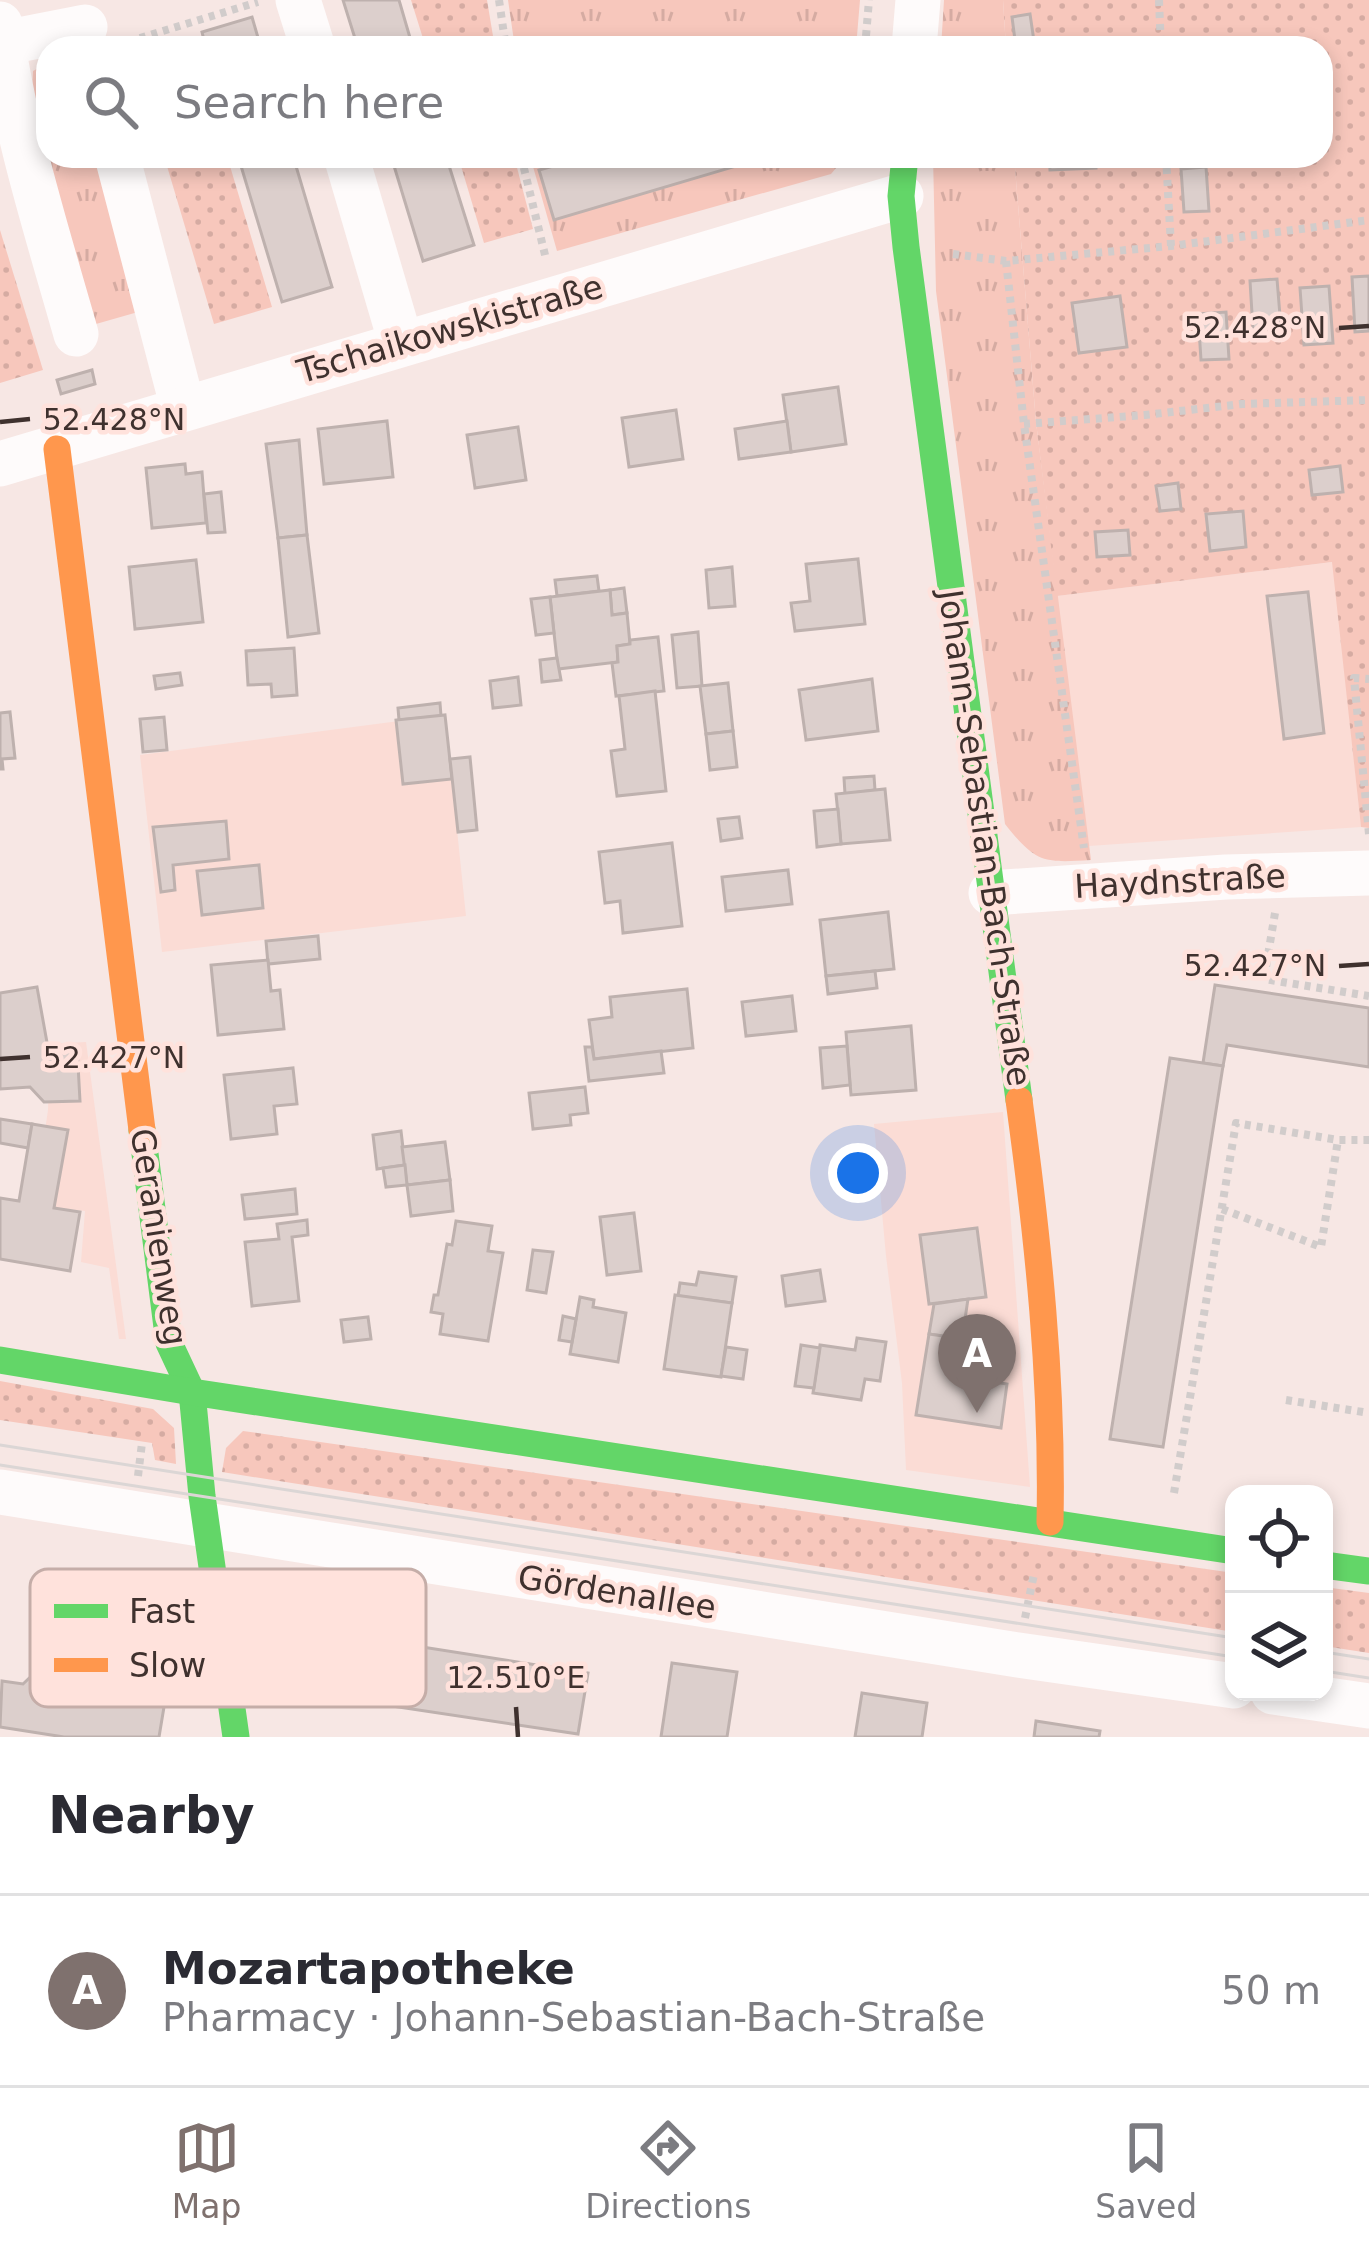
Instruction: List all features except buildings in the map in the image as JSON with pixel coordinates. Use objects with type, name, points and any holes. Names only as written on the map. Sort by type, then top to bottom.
[{"type":"street","points":[[298,0],[309,36]]},
{"type":"street","points":[[915,36],[918,0]]},
{"type":"street","points":[[76,334],[31,174],[1,34],[90,31]]},
{"type":"street","points":[[120,168],[183,408]]},
{"type":"street","points":[[350,168],[401,343]]},
{"type":"street","name":"Tschaikowskistraße","points":[[0,464],[401,343],[903,176]]},
{"type":"street","name":"Johann-Sebastian-Bach-Straße","points":[[903,176],[906,247],[1039,1249],[1050,1522]]},
{"type":"street","name":"Geranienweg","points":[[57,449],[169,1343],[192,1392],[214,1569]]},
{"type":"street","name":"Haydnstraße","points":[[991,893],[1369,873]]},
{"type":"street","points":[[0,1360],[1225,1550]]},
{"type":"street","name":"Gördenallee","points":[[0,1492],[1225,1685]]},
{"type":"street","points":[[1333,1565],[1369,1571]]},
{"type":"street","points":[[1333,1701],[1369,1706]]},
{"type":"street","name":"Geranienweg","points":[[232,1707],[236,1737]]},
{"type":"path","points":[[90,31],[265,0]]},
{"type":"path","points":[[499,0],[504,36]]},
{"type":"path","points":[[866,36],[869,0]]},
{"type":"path","points":[[1159,0],[1160,36]]},
{"type":"path","points":[[523,168],[549,266]]},
{"type":"path","points":[[1167,168],[1171,246]]},
{"type":"path","points":[[906,247],[1006,261],[1171,246],[1369,220]]},
{"type":"path","points":[[1006,261],[1081,835],[1093,884]]},
{"type":"path","points":[[1024,424],[1242,404],[1369,400]]},
{"type":"path","points":[[1369,679],[1354,678],[1369,841]]},
{"type":"path","points":[[1278,898],[1264,979],[1369,996]]},
{"type":"path","points":[[1173,1495],[1236,1123],[1338,1140],[1369,1140]]},
{"type":"path","points":[[1222,1209],[1322,1247],[1338,1140]]},
{"type":"path","points":[[1286,1400],[1369,1413]]},
{"type":"shaded area","points":[[1333,562],[1361,827],[1089,846],[1057,596]]},
{"type":"shaded area","points":[[445,715],[466,916],[162,952],[140,755]]},
{"type":"shaded area","points":[[86,1042],[126,1339],[119,1339],[109,1268],[81,1262],[85,1211],[34,1206],[48,1110],[50,1044]]},
{"type":"shaded area","points":[[1003,1112],[1030,1487],[906,1470],[902,1383],[874,1124]]},
{"type":"green space","points":[[411,0],[487,0],[493,36],[422,36]]},
{"type":"green space","points":[[508,0],[860,0],[857,36],[513,36]]},
{"type":"green space","points":[[944,0],[1003,0],[1005,36],[942,36]]},
{"type":"green space","points":[[1003,0],[1369,0],[1369,828],[1361,827],[1332,562],[1057,596],[1036,422],[1015,168],[1333,168],[1333,36],[1005,36]]},
{"type":"green space","points":[[36,69],[36,114],[32,91]]},
{"type":"green space","points":[[50,168],[99,168],[138,312],[96,324]]},
{"type":"green space","points":[[168,168],[231,168],[272,307],[214,324]]},
{"type":"green space","points":[[462,168],[517,168],[533,229],[484,243]]},
{"type":"green space","points":[[533,168],[836,168],[831,174],[557,251]]},
{"type":"green space","points":[[933,168],[1015,168],[1036,422],[1091,860],[1042,858],[1005,824],[936,291]]},
{"type":"green space","points":[[0,230],[43,370],[0,383]]},
{"type":"green space","points":[[0,1381],[153,1409],[174,1428],[176,1464],[155,1460],[152,1443],[0,1420]]},
{"type":"green space","points":[[243,1431],[1225,1572],[1225,1631],[222,1472],[226,1448]]},
{"type":"green space","points":[[1333,1588],[1369,1593],[1369,1653],[1333,1647]]},
{"type":"tram line","points":[[0,1445],[1225,1637]]},
{"type":"tram line","points":[[0,1465],[1225,1656]]},
{"type":"tram line","points":[[1333,1653],[1369,1659]]},
{"type":"tram line","points":[[1333,1672],[1369,1678]]},
{"type":"traffic: fast","points":[[904,168],[906,247],[1019,1100]]},
{"type":"traffic: fast","points":[[142,1130],[169,1343],[192,1392],[212,1569]]},
{"type":"traffic: fast","points":[[0,1360],[1225,1550]]},
{"type":"traffic: fast","points":[[1333,1566],[1369,1571]]},
{"type":"traffic: fast","points":[[232,1707],[236,1737]]},
{"type":"traffic: slow","points":[[57,449],[142,1130]]},
{"type":"traffic: slow","points":[[1019,1100],[1043,1310],[1050,1522]]},
{"type":"place","name":"Mozartapotheke","points":[[977,1413]]}]
